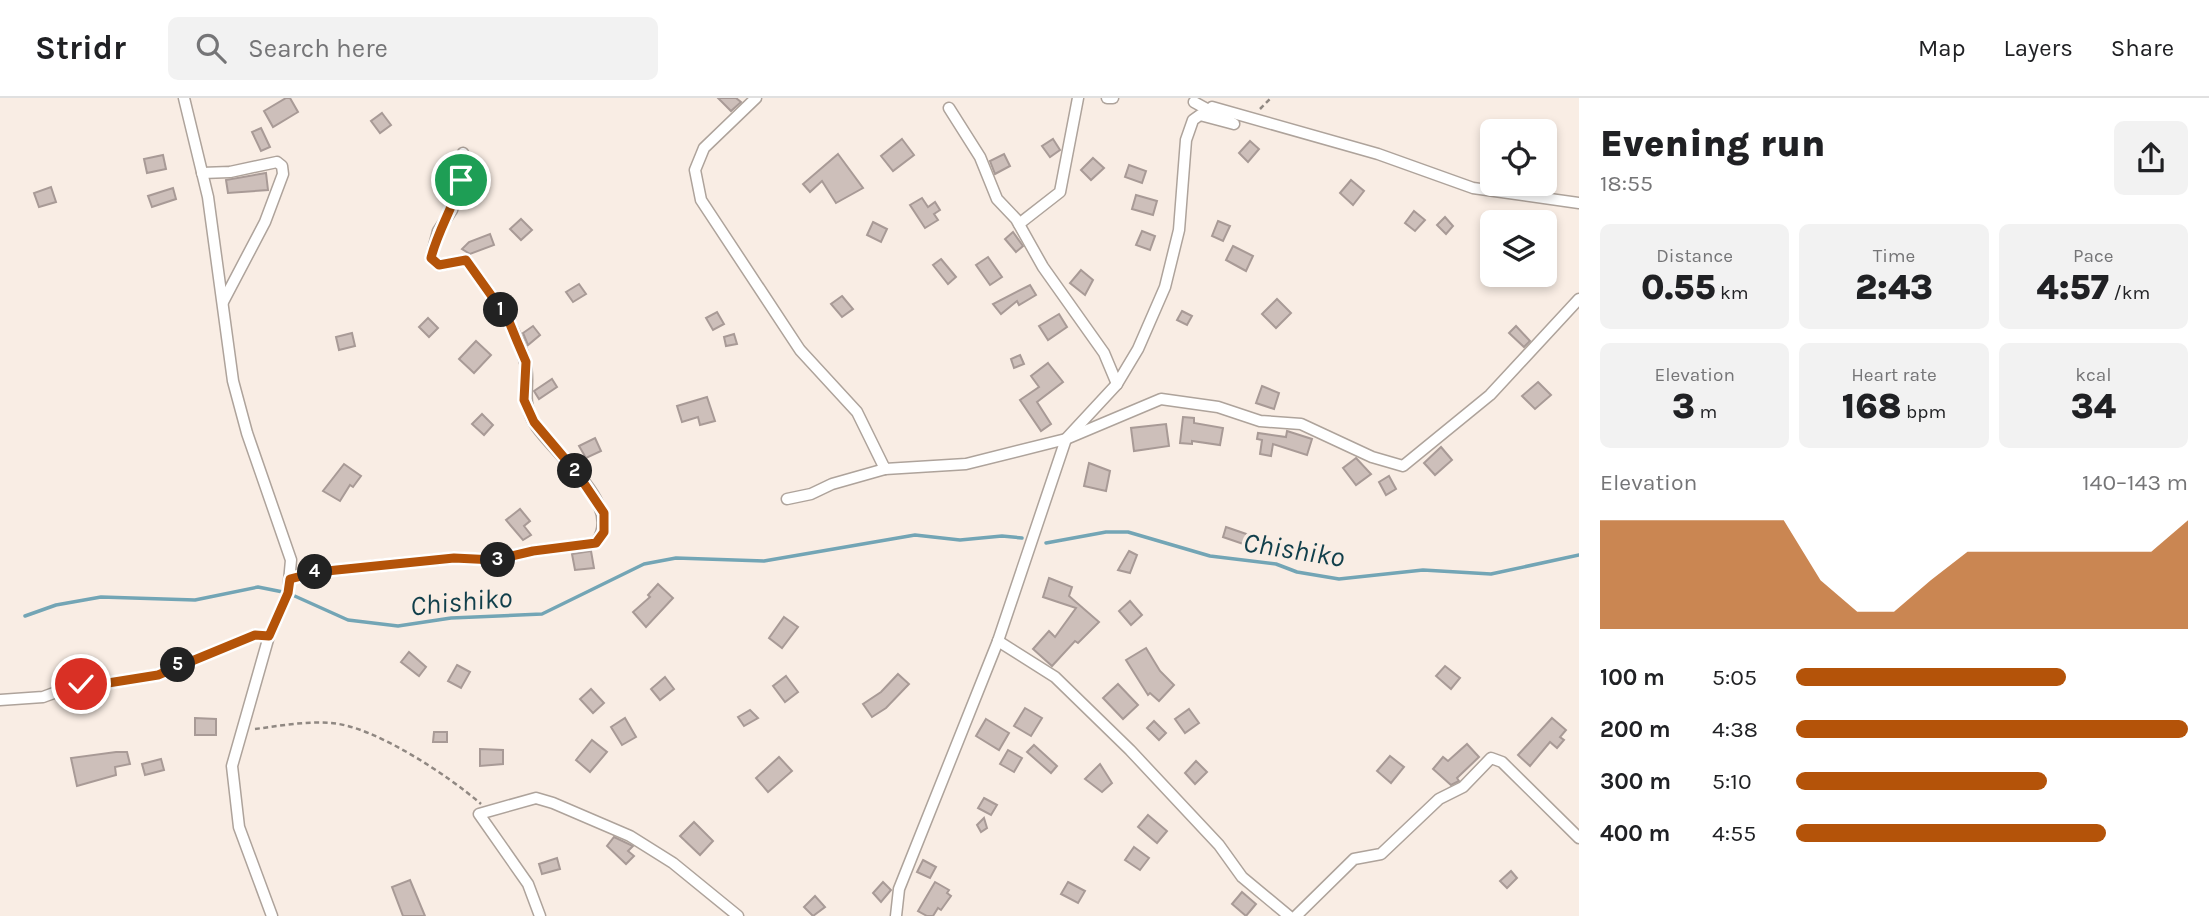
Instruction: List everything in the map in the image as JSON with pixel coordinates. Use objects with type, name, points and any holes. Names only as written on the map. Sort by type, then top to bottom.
[{"type":"street","points":[[184,98],[208,197],[233,381],[247,433],[291,560],[288,593],[269,636],[232,766],[239,827],[272,916]]},
{"type":"street","points":[[756,98],[704,148],[695,170],[701,200],[800,350],[857,412],[885,469]]},
{"type":"street","points":[[1018,224],[1060,192],[1078,98]]},
{"type":"street","points":[[1107,98],[1113,98]]},
{"type":"street","points":[[1185,98],[1200,114],[1234,124],[1194,102],[1378,154],[1473,188],[1579,203]]},
{"type":"street","points":[[949,108],[980,157],[997,199],[1018,224],[1043,267],[1104,353],[1117,384]]},
{"type":"street","points":[[895,916],[899,890],[998,641],[1066,439],[1117,384],[1138,349],[1165,287],[1179,230],[1186,140],[1193,120],[1200,114]]},
{"type":"street","points":[[290,579],[317,572],[454,558],[495,560],[516,557],[533,551],[596,543],[604,532],[604,513],[577,473],[534,422],[524,400],[526,362],[508,319],[466,260],[439,265],[431,258],[438,230],[452,210],[461,180],[463,153]]},
{"type":"street","points":[[202,173],[230,172],[277,162],[282,166],[283,174],[265,222],[223,303]]},
{"type":"street","points":[[787,499],[811,494],[832,484],[885,469],[966,464],[1066,439],[1161,399],[1218,407],[1259,421],[1301,424],[1372,457],[1403,466],[1490,395],[1579,299]]},
{"type":"street","points":[[0,700],[43,697],[81,684],[108,683],[158,675],[255,635],[269,636]]},
{"type":"street","points":[[998,641],[1055,677],[1130,750],[1219,845],[1242,877],[1290,916]]},
{"type":"street","points":[[1296,916],[1354,859],[1381,854],[1438,799],[1463,787],[1491,758],[1502,762],[1579,838]]},
{"type":"street","points":[[540,916],[528,884],[479,814],[536,798],[553,803],[630,836],[652,849],[738,916]]},
{"type":"path","points":[[241,731],[333,722],[389,744],[437,769],[485,808],[479,814]]},
{"type":"building","points":[[290,98],[298,112],[273,127],[264,111]]},
{"type":"building","points":[[718,98],[736,98],[741,102],[731,111]]},
{"type":"building","points":[[382,113],[391,125],[380,133],[371,121]]},
{"type":"building","points":[[261,128],[270,147],[261,151],[252,132]]},
{"type":"building","points":[[902,139],[914,155],[893,171],[881,156]]},
{"type":"building","points":[[1053,139],[1060,150],[1050,157],[1042,146]]},
{"type":"building","points":[[1250,141],[1259,149],[1248,162],[1239,153]]},
{"type":"building","points":[[838,154],[863,188],[836,203],[822,181],[810,192],[803,184]]},
{"type":"building","points":[[1004,154],[1010,166],[995,174],[990,161]]},
{"type":"building","points":[[163,155],[166,169],[147,173],[144,159]]},
{"type":"building","points":[[1093,158],[1104,168],[1091,180],[1081,170]]},
{"type":"building","points":[[1129,165],[1146,171],[1142,183],[1125,177]]},
{"type":"building","points":[[266,173],[268,190],[228,193],[226,180]]},
{"type":"building","points":[[1351,180],[1364,191],[1353,205],[1340,193]]},
{"type":"building","points":[[51,187],[56,202],[39,207],[34,193]]},
{"type":"building","points":[[173,188],[176,199],[152,207],[148,196]]},
{"type":"building","points":[[1136,195],[1157,201],[1153,215],[1132,209]]},
{"type":"building","points":[[922,198],[928,207],[935,202],[940,210],[934,214],[938,220],[925,228],[910,205]]},
{"type":"building","points":[[1414,211],[1425,220],[1415,231],[1405,223]]},
{"type":"building","points":[[1445,217],[1453,226],[1446,234],[1437,225]]},
{"type":"building","points":[[521,219],[532,230],[521,240],[510,229]]},
{"type":"building","points":[[1218,221],[1230,226],[1223,241],[1212,236]]},
{"type":"building","points":[[873,222],[887,229],[881,242],[867,235]]},
{"type":"building","points":[[1142,231],[1155,236],[1150,250],[1136,245]]},
{"type":"building","points":[[1013,232],[1023,246],[1016,252],[1005,239]]},
{"type":"building","points":[[490,234],[494,245],[470,254],[462,249],[469,242]]},
{"type":"building","points":[[1233,246],[1253,256],[1246,271],[1226,260]]},
{"type":"building","points":[[988,257],[1002,277],[990,285],[976,265]]},
{"type":"building","points":[[941,259],[956,277],[948,284],[933,265]]},
{"type":"building","points":[[1081,270],[1093,280],[1085,295],[1070,283]]},
{"type":"building","points":[[579,284],[586,294],[573,302],[566,292]]},
{"type":"building","points":[[1030,285],[1036,295],[1019,305],[1017,301],[1001,314],[993,304]]},
{"type":"building","points":[[842,296],[853,309],[842,317],[831,304]]},
{"type":"building","points":[[1277,299],[1291,313],[1276,328],[1262,314]]},
{"type":"building","points":[[1182,311],[1192,316],[1187,325],[1177,320]]},
{"type":"building","points":[[717,312],[724,324],[713,330],[706,318]]},
{"type":"building","points":[[1059,314],[1067,327],[1048,340],[1039,326]]},
{"type":"building","points":[[428,318],[438,328],[429,337],[419,327]]},
{"type":"building","points":[[533,326],[540,335],[528,345],[523,333]]},
{"type":"building","points":[[1516,326],[1530,341],[1524,347],[1509,333]]},
{"type":"building","points":[[352,333],[355,346],[339,350],[336,337]]},
{"type":"building","points":[[734,334],[737,344],[726,346],[724,337]]},
{"type":"building","points":[[476,341],[491,355],[474,373],[459,359]]},
{"type":"building","points":[[1020,355],[1024,364],[1014,368],[1011,359]]},
{"type":"building","points":[[1048,363],[1063,382],[1037,402],[1051,424],[1041,431],[1020,400],[1039,387],[1031,376]]},
{"type":"building","points":[[552,379],[557,387],[539,399],[534,391]]},
{"type":"building","points":[[1538,382],[1551,395],[1535,409],[1522,396]]},
{"type":"building","points":[[1262,386],[1279,393],[1274,409],[1256,403]]},
{"type":"building","points":[[707,397],[715,421],[700,425],[698,417],[682,422],[677,406]]},
{"type":"building","points":[[482,414],[493,425],[484,435],[472,424]]},
{"type":"building","points":[[1183,417],[1194,418],[1194,423],[1223,428],[1220,445],[1192,441],[1192,444],[1180,443]]},
{"type":"building","points":[[1166,424],[1169,446],[1134,451],[1131,428]]},
{"type":"building","points":[[1287,431],[1312,439],[1307,455],[1273,444],[1271,456],[1260,454],[1262,440],[1257,439],[1258,433],[1286,437]]},
{"type":"building","points":[[595,438],[601,451],[586,458],[579,446]]},
{"type":"building","points":[[1441,447],[1452,460],[1435,475],[1424,463]]},
{"type":"building","points":[[1356,458],[1371,474],[1356,485],[1343,468]]},
{"type":"building","points":[[1089,463],[1110,471],[1106,491],[1084,486]]},
{"type":"building","points":[[344,464],[361,476],[353,487],[350,485],[340,501],[323,491]]},
{"type":"building","points":[[1389,476],[1396,489],[1386,495],[1379,482]]},
{"type":"building","points":[[520,509],[530,521],[524,526],[531,535],[523,540],[506,520]]},
{"type":"building","points":[[1226,527],[1252,536],[1249,546],[1223,537]]},
{"type":"building","points":[[591,551],[594,568],[575,570],[572,554]]},
{"type":"building","points":[[1129,551],[1137,555],[1130,573],[1118,570]]},
{"type":"building","points":[[1049,578],[1072,587],[1069,596],[1099,622],[1078,643],[1075,641],[1052,666],[1033,649],[1049,631],[1055,637],[1076,608],[1043,597]]},
{"type":"building","points":[[658,584],[673,598],[646,627],[633,612],[650,597],[648,595]]},
{"type":"building","points":[[1130,601],[1142,615],[1131,625],[1119,611]]},
{"type":"building","points":[[784,617],[798,627],[782,648],[769,638]]},
{"type":"building","points":[[1146,648],[1160,671],[1174,685],[1159,701],[1150,693],[1148,695],[1126,660]]},
{"type":"building","points":[[409,652],[426,667],[419,676],[401,662]]},
{"type":"building","points":[[457,665],[470,672],[461,688],[448,681]]},
{"type":"building","points":[[1445,666],[1460,678],[1451,689],[1436,676]]},
{"type":"building","points":[[898,674],[909,684],[886,708],[872,717],[863,704],[881,692]]},
{"type":"building","points":[[786,676],[798,692],[785,702],[773,686]]},
{"type":"building","points":[[665,677],[674,689],[660,700],[651,689]]},
{"type":"building","points":[[1118,684],[1138,705],[1123,719],[1103,698]]},
{"type":"building","points":[[591,689],[604,703],[593,713],[580,699]]},
{"type":"building","points":[[1025,708],[1042,718],[1031,736],[1014,726]]},
{"type":"building","points":[[1189,709],[1199,723],[1185,733],[1175,719]]},
{"type":"building","points":[[750,710],[758,718],[744,726],[738,717]]},
{"type":"building","points":[[195,718],[216,719],[216,735],[195,735]]},
{"type":"building","points":[[625,718],[636,737],[622,745],[611,727]]},
{"type":"building","points":[[1552,718],[1566,730],[1560,737],[1564,740],[1557,748],[1550,742],[1530,766],[1518,755]]},
{"type":"building","points":[[986,719],[1009,733],[999,750],[976,736]]},
{"type":"building","points":[[1154,721],[1166,733],[1159,740],[1147,728]]},
{"type":"building","points":[[434,732],[447,732],[447,742],[433,742]]},
{"type":"building","points":[[592,740],[607,752],[590,772],[576,760]]},
{"type":"building","points":[[1467,744],[1479,757],[1457,778],[1459,781],[1451,785],[1433,769],[1443,757],[1448,761]]},
{"type":"building","points":[[1034,745],[1057,766],[1051,773],[1027,752]]},
{"type":"building","points":[[480,749],[503,750],[503,764],[480,766]]},
{"type":"building","points":[[1008,750],[1022,758],[1014,772],[1000,764]]},
{"type":"building","points":[[127,752],[130,764],[115,767],[116,775],[77,786],[71,758]]},
{"type":"building","points":[[1390,756],[1404,767],[1391,783],[1377,771]]},
{"type":"building","points":[[779,757],[792,771],[768,792],[756,778]]},
{"type":"building","points":[[161,759],[164,770],[145,775],[142,764]]},
{"type":"building","points":[[1196,761],[1207,772],[1195,784],[1185,773]]},
{"type":"building","points":[[1100,764],[1112,783],[1102,792],[1085,779]]},
{"type":"building","points":[[984,798],[997,805],[991,815],[978,808]]},
{"type":"building","points":[[1148,815],[1167,831],[1157,843],[1138,827]]},
{"type":"building","points":[[984,818],[987,828],[981,832],[977,825]]},
{"type":"building","points":[[694,822],[713,841],[700,855],[680,836]]},
{"type":"building","points":[[614,837],[633,846],[628,851],[634,856],[626,864],[607,846]]},
{"type":"building","points":[[1134,847],[1149,858],[1140,870],[1125,860]]},
{"type":"building","points":[[557,858],[560,869],[542,874],[539,864]]},
{"type":"building","points":[[923,860],[936,867],[930,878],[917,872]]},
{"type":"building","points":[[1511,871],[1517,878],[1507,888],[1500,881]]},
{"type":"building","points":[[410,880],[425,916],[403,916],[392,887]]},
{"type":"building","points":[[883,882],[891,890],[881,902],[873,893]]},
{"type":"building","points":[[935,882],[949,890],[947,893],[951,896],[941,910],[938,908],[933,916],[927,916],[918,911]]},
{"type":"building","points":[[1068,882],[1085,891],[1078,903],[1061,894]]},
{"type":"building","points":[[1242,892],[1256,904],[1246,916],[1232,904]]},
{"type":"building","points":[[815,896],[825,907],[813,916],[804,907]]},
{"type":"waterway","name":"Chishiko","points":[[1046,543],[1106,532],[1128,532],[1210,556],[1276,564],[1297,572],[1339,579],[1423,570],[1491,574],[1579,555]]},
{"type":"waterway","name":"Chishiko","points":[[25,616],[56,605],[101,597],[195,600],[258,587],[288,593],[348,620],[398,626],[451,618],[542,614],[644,564],[676,558],[764,561],[915,535],[960,540],[1002,536],[1022,538]]},
{"type":"route","points":[[81,684],[108,683],[158,675],[191,659],[255,635],[269,636],[288,593],[290,579],[317,572],[454,558],[495,560],[533,551],[596,543],[604,532],[604,513],[577,473],[534,422],[524,400],[526,362],[508,319],[466,260],[452,260],[439,265],[431,258],[438,230],[452,210],[461,180]]}]
